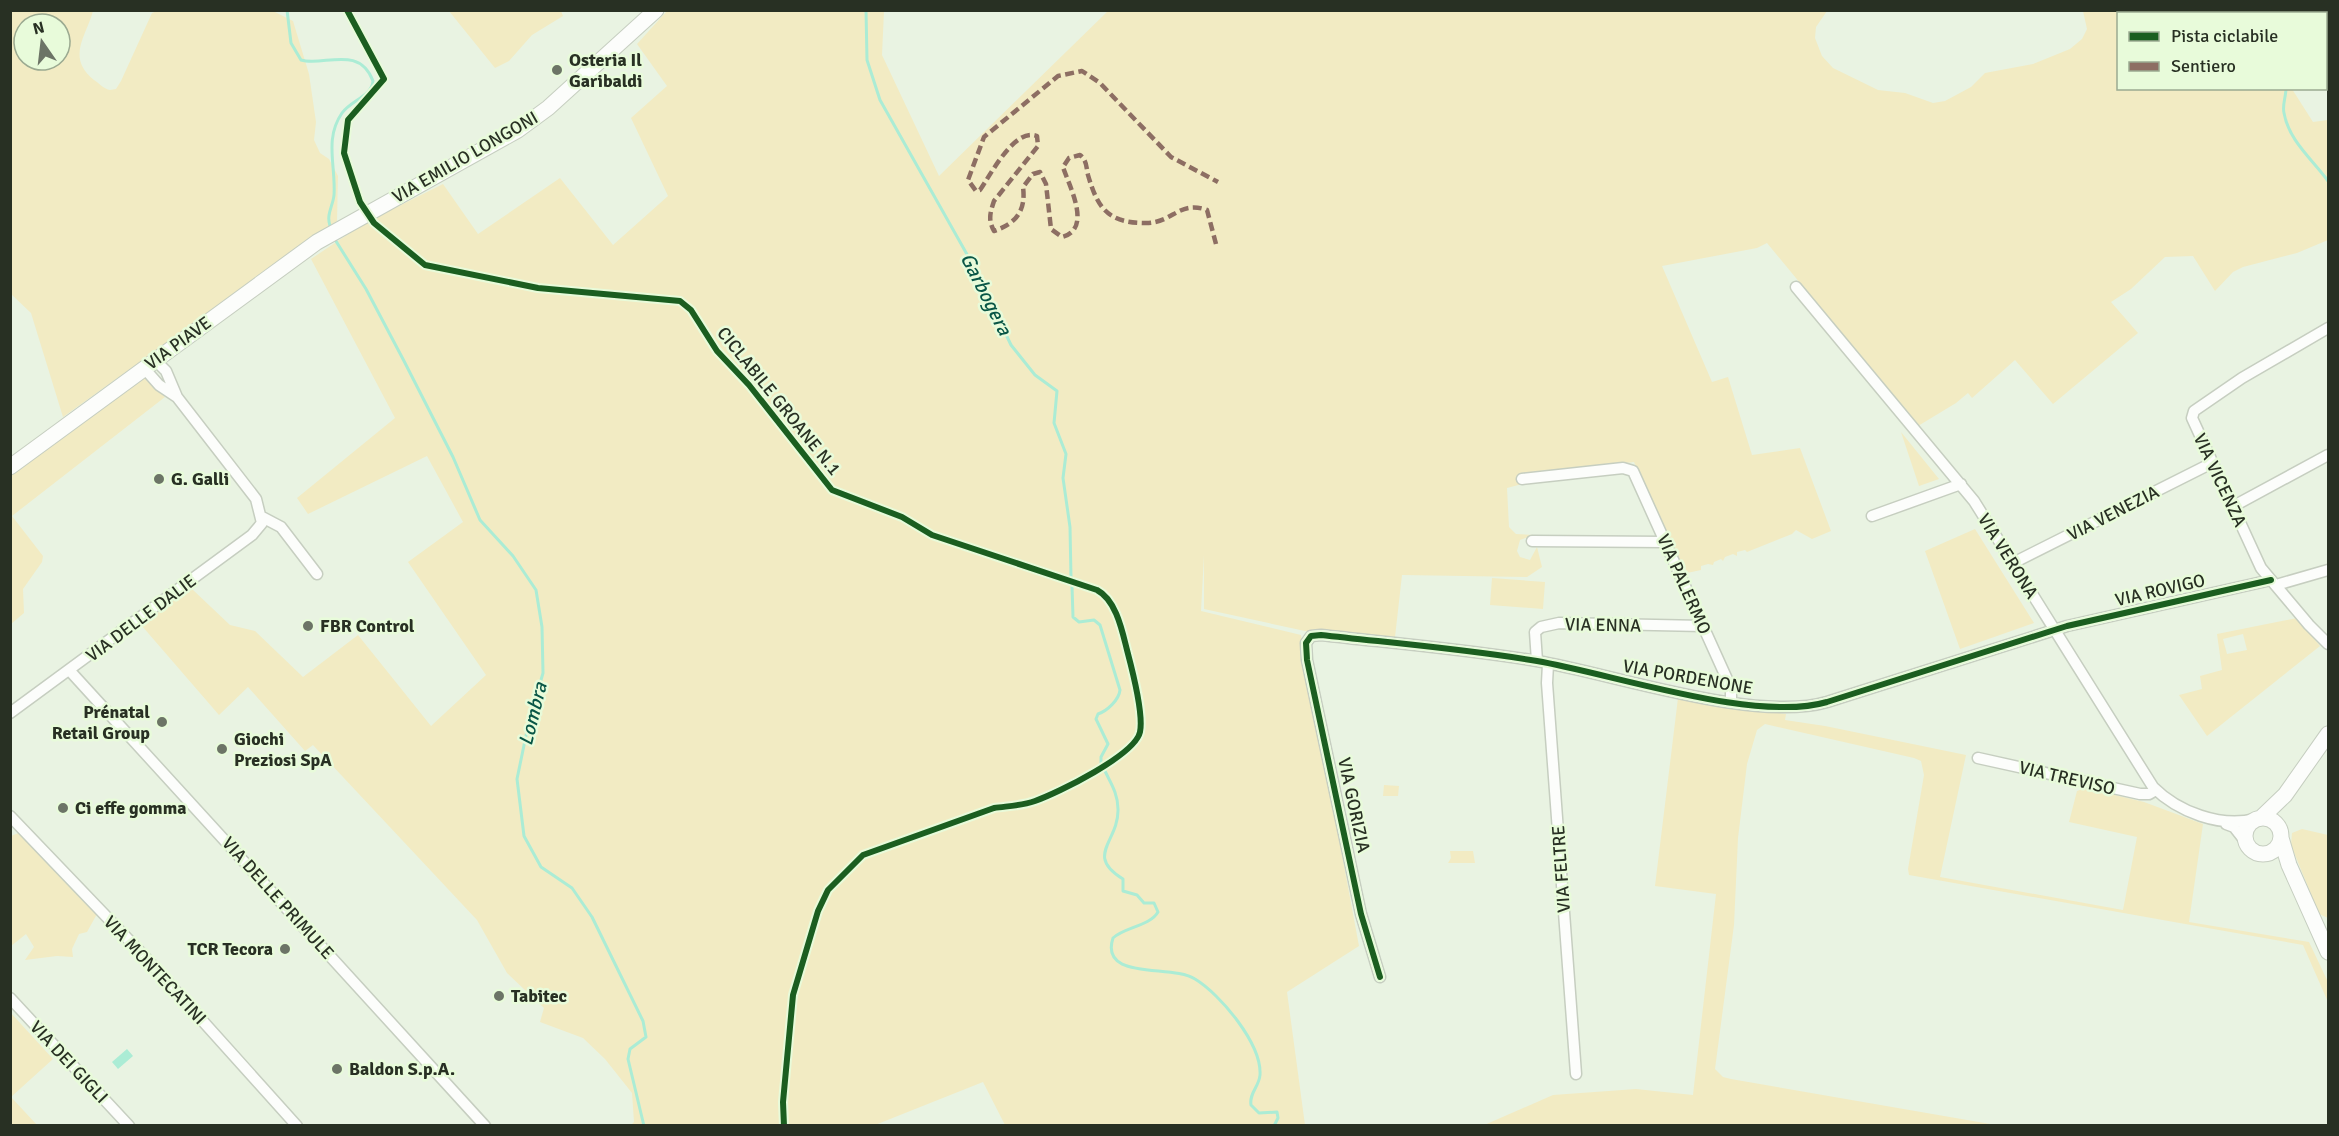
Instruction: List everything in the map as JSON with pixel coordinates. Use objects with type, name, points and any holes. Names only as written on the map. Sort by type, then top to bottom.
[{"type":"street","name":"VIA EMILIO LONGONI","points":[[348,223],[518,130],[548,108],[656,10]]},
{"type":"street","name":"VIA PIAVE","points":[[10,467],[317,242],[348,223]]},
{"type":"street","name":"VIA VERONA","points":[[1796,287],[1961,484],[2156,790],[2184,809],[2234,827],[2245,842]]},
{"type":"street","name":"VIA VICENZA","points":[[2328,328],[2238,380],[2193,412],[2192,419],[2260,565],[2328,644]]},
{"type":"street","points":[[150,364],[159,385],[177,397]]},
{"type":"street","points":[[150,364],[166,371],[177,397],[256,499],[262,517],[281,527],[317,574]]},
{"type":"street","points":[[2232,507],[2328,455]]},
{"type":"street","name":"VIA VENEZIA","points":[[2013,563],[2212,463]]},
{"type":"street","name":"VIA PALERMO","points":[[1522,479],[1630,469],[1635,474],[1731,690],[1731,701]]},
{"type":"street","points":[[1872,516],[1961,484]]},
{"type":"street","name":"VIA DELLE DALIE","points":[[10,713],[256,532],[262,517]]},
{"type":"street","points":[[1532,541],[1665,542]]},
{"type":"street","name":"VIA ROVIGO","points":[[2055,631],[2328,570]]},
{"type":"street","name":"VIA ENNA","points":[[1543,662],[1536,632],[1543,626],[1558,623],[1703,626]]},
{"type":"street","name":"VIA PORDENONE","points":[[1308,639],[1321,635],[1543,662],[1731,701],[1787,707],[1818,705],[2055,631]]},
{"type":"street","name":"VIA GORIZIA","points":[[1308,639],[1307,660],[1361,915],[1380,977]]},
{"type":"street","name":"VIA FELTRE","points":[[1543,662],[1547,683],[1576,1074]]},
{"type":"street","name":"VIA DELLE PRIMULE","points":[[70,670],[486,1125]]},
{"type":"street","points":[[2294,876],[2279,863],[2251,850],[2245,842],[2246,828],[2285,795],[2328,734]]},
{"type":"street","name":"VIA TREVISO","points":[[1978,758],[2140,794],[2149,794],[2156,790]]},
{"type":"street","points":[[2260,854],[2274,849],[2280,833],[2279,813],[2285,795]]},
{"type":"street","name":"VIA MONTECATINI","points":[[10,816],[14,829],[147,959],[297,1125]]},
{"type":"street","points":[[2258,818],[2271,819],[2280,833],[2294,876],[2328,952]]},
{"type":"street","name":"VIA VERONA","points":[[2214,819],[2236,822],[2258,818]]},
{"type":"street","name":"VIA DEI GIGLI","points":[[10,998],[129,1125]]},
{"type":"shaded area","points":[[271,10],[293,21],[309,74],[316,122],[314,140],[320,153],[329,159],[338,176],[337,221],[63,417],[31,313],[11,294],[10,11],[93,11],[80,47],[81,63],[94,80],[110,90],[116,89],[121,81],[152,13],[157,11]]},
{"type":"shaded area","points":[[1109,10],[1827,11],[1816,27],[1815,38],[1822,56],[1833,68],[1878,90],[1905,93],[1933,103],[1945,101],[1971,87],[1985,73],[2033,64],[2070,49],[2082,39],[2087,29],[2083,11],[2263,11],[2117,12],[2117,90],[2293,90],[2313,122],[2328,120],[2328,240],[2297,253],[2243,267],[2233,272],[2215,291],[2193,256],[2165,257],[2131,289],[2111,302],[2138,333],[2053,404],[2015,360],[1972,398],[1968,393],[1918,426],[1767,243],[1757,248],[1662,266],[1712,382],[1728,377],[1752,455],[1800,448],[1831,531],[1812,539],[1796,530],[1792,534],[1747,552],[1745,550],[1737,552],[1737,556],[1733,554],[1725,557],[1723,561],[1721,559],[1713,565],[1701,566],[1701,570],[1687,573],[1682,560],[1678,561],[1634,462],[1523,475],[1520,483],[1522,484],[1507,488],[1509,527],[1516,534],[1534,535],[1520,540],[1517,551],[1520,557],[1530,560],[1537,547],[1542,567],[1527,577],[1402,575],[1395,637],[1305,631],[1204,609],[1204,555],[1201,611],[1301,635],[1359,946],[1287,992],[1305,1125],[1005,1125],[983,1082],[875,1125],[631,1125],[634,1122],[632,1093],[605,1059],[583,1038],[540,1022],[544,1008],[507,973],[477,920],[313,745],[305,751],[248,687],[219,715],[142,626],[182,592],[192,589],[230,625],[255,631],[303,677],[358,635],[431,726],[486,675],[408,562],[463,522],[427,456],[308,514],[297,498],[395,418],[311,259],[363,224],[443,184],[478,234],[560,178],[613,245],[668,196],[631,118],[667,86],[637,44],[667,11],[884,11],[882,55],[939,176]]},
{"type":"shaded area","points":[[449,11],[561,11],[563,16],[532,35],[509,61],[495,68]]},
{"type":"shaded area","points":[[144,378],[165,397],[12,516],[43,556],[42,562],[23,589],[24,613],[11,624],[10,476]]},
{"type":"shaded area","points":[[1901,432],[1939,479],[1919,486]]},
{"type":"shaded area","points":[[1975,529],[2034,623],[1960,649],[1925,551]]},
{"type":"shaded area","points":[[1492,578],[1545,582],[1543,609],[1490,605]]},
{"type":"shaded area","points":[[2297,618],[2320,646],[2207,736],[2179,695],[2202,689],[2200,676],[2222,670],[2217,634]],"holes":[[[2243,634],[2247,650],[2227,654],[2223,639]]]},
{"type":"shaded area","points":[[1678,698],[1725,707],[1786,714],[1785,720],[1966,755],[1940,877],[2123,910],[2137,837],[2069,822],[2077,791],[2085,788],[2144,802],[2203,824],[2189,922],[2309,942],[2328,982],[2328,1002],[2303,945],[1909,875],[1908,869],[1924,775],[1921,761],[1765,724],[1757,730],[1747,764],[1738,838],[1734,925],[1715,1069],[1723,1077],[1731,1079],[1996,1125],[1482,1126],[1553,1095],[1636,1089],[1693,1095],[1716,894],[1655,886]]},
{"type":"shaded area","points":[[1384,785],[1399,786],[1398,796],[1383,796]]},
{"type":"shaded area","points":[[2302,829],[2328,835],[2328,918],[2319,914],[2291,845],[2292,833]]},
{"type":"shaded area","points":[[21,832],[97,914],[87,932],[79,934],[72,949],[73,957],[57,956],[25,960],[34,947],[26,934],[11,946],[11,836]]},
{"type":"shaded area","points":[[1450,851],[1473,851],[1475,863],[1448,863],[1451,858]]},
{"type":"shaded area","points":[[10,1012],[53,1059],[11,1097],[10,1097]]},
{"type":"shaded area","points":[[127,1049],[133,1056],[118,1069],[112,1062]]},
{"type":"shaded area","points":[[11,1097],[37,1125],[11,1125]]},
{"type":"waterway","name":"Lombra","points":[[287,10],[291,43],[301,60],[350,60],[359,63],[367,70],[373,81],[369,91],[342,113],[333,133],[334,195],[329,214],[330,226]]},
{"type":"waterway","name":"Garbogera","points":[[866,10],[867,60],[880,100],[973,265],[1011,345],[1035,375],[1057,391],[1054,423],[1066,454],[1063,478],[1070,527],[1071,578]]},
{"type":"waterway","points":[[2286,90],[2284,110],[2291,132],[2328,181]]},
{"type":"waterway","name":"Lombra","points":[[334,238],[366,289],[404,361],[453,457],[480,520],[513,556],[536,590],[542,627],[543,673],[528,726],[517,779],[524,836],[541,867],[572,888],[592,917],[643,1021],[646,1037],[630,1049],[628,1059],[644,1126]]},
{"type":"waterway","name":"Garbogera","points":[[1072,586],[1073,617],[1079,622],[1094,620],[1100,625],[1120,690],[1115,701],[1109,708],[1098,714],[1096,719],[1108,744],[1101,757],[1101,763]]},
{"type":"waterway","name":"Garbogera","points":[[1104,769],[1118,803],[1117,820],[1106,847],[1106,863],[1123,879],[1123,891],[1137,895],[1144,903],[1154,903],[1158,912],[1149,920],[1113,938],[1112,951],[1117,960],[1127,966],[1184,975],[1195,979],[1216,996],[1238,1021],[1254,1049],[1260,1075],[1251,1097],[1251,1105],[1259,1113],[1277,1112],[1278,1118],[1274,1126]]},
{"type":"marked path","points":[[1216,244],[1207,210],[1189,208],[1163,220],[1146,223],[1114,217],[1101,206],[1096,197],[1085,162],[1080,155],[1069,158],[1063,167],[1078,216],[1071,232],[1062,237],[1051,229],[1046,184],[1040,172],[1033,174],[1023,187],[1023,202],[1018,215],[1009,224],[994,231],[990,216],[994,201],[1038,146],[1037,136],[1029,135],[1020,138],[1012,145],[980,190],[976,191],[968,180],[984,137],[1058,76],[1082,71],[1100,83],[1171,157],[1218,182]]},
{"type":"cycle path","name":"CICLABILE GROANE N.1","points":[[347,10],[384,79],[348,120],[344,153],[360,202],[374,223],[425,265],[538,288],[680,301],[691,310],[717,351],[749,385],[832,490],[902,517],[932,535],[1097,590],[1114,608],[1134,679],[1141,724],[1135,741],[1125,751],[1077,782],[1046,797],[1025,804],[994,808],[863,855],[828,890],[818,911],[793,995],[783,1102],[784,1126]]},
{"type":"cycle path","points":[[1380,977],[1361,914],[1307,660],[1306,643],[1311,636],[1321,635],[1510,657],[1568,667],[1724,702],[1797,707],[1827,702],[2067,626],[2271,580]]},
{"type":"place","name":"Osteria Il Garibaldi","points":[[557,70]]},
{"type":"place","name":"G. Galli","points":[[159,479]]},
{"type":"place","name":"FBR Control","points":[[308,626]]},
{"type":"place","name":"Prénatal Retail Group","points":[[162,722]]},
{"type":"place","name":"Giochi Preziosi SpA","points":[[222,749]]},
{"type":"place","name":"Ci effe gomma","points":[[63,808]]},
{"type":"place","name":"TCR Tecora","points":[[285,949]]},
{"type":"place","name":"Tabitec","points":[[499,996]]},
{"type":"place","name":"Baldon S.p.A.","points":[[337,1069]]}]
